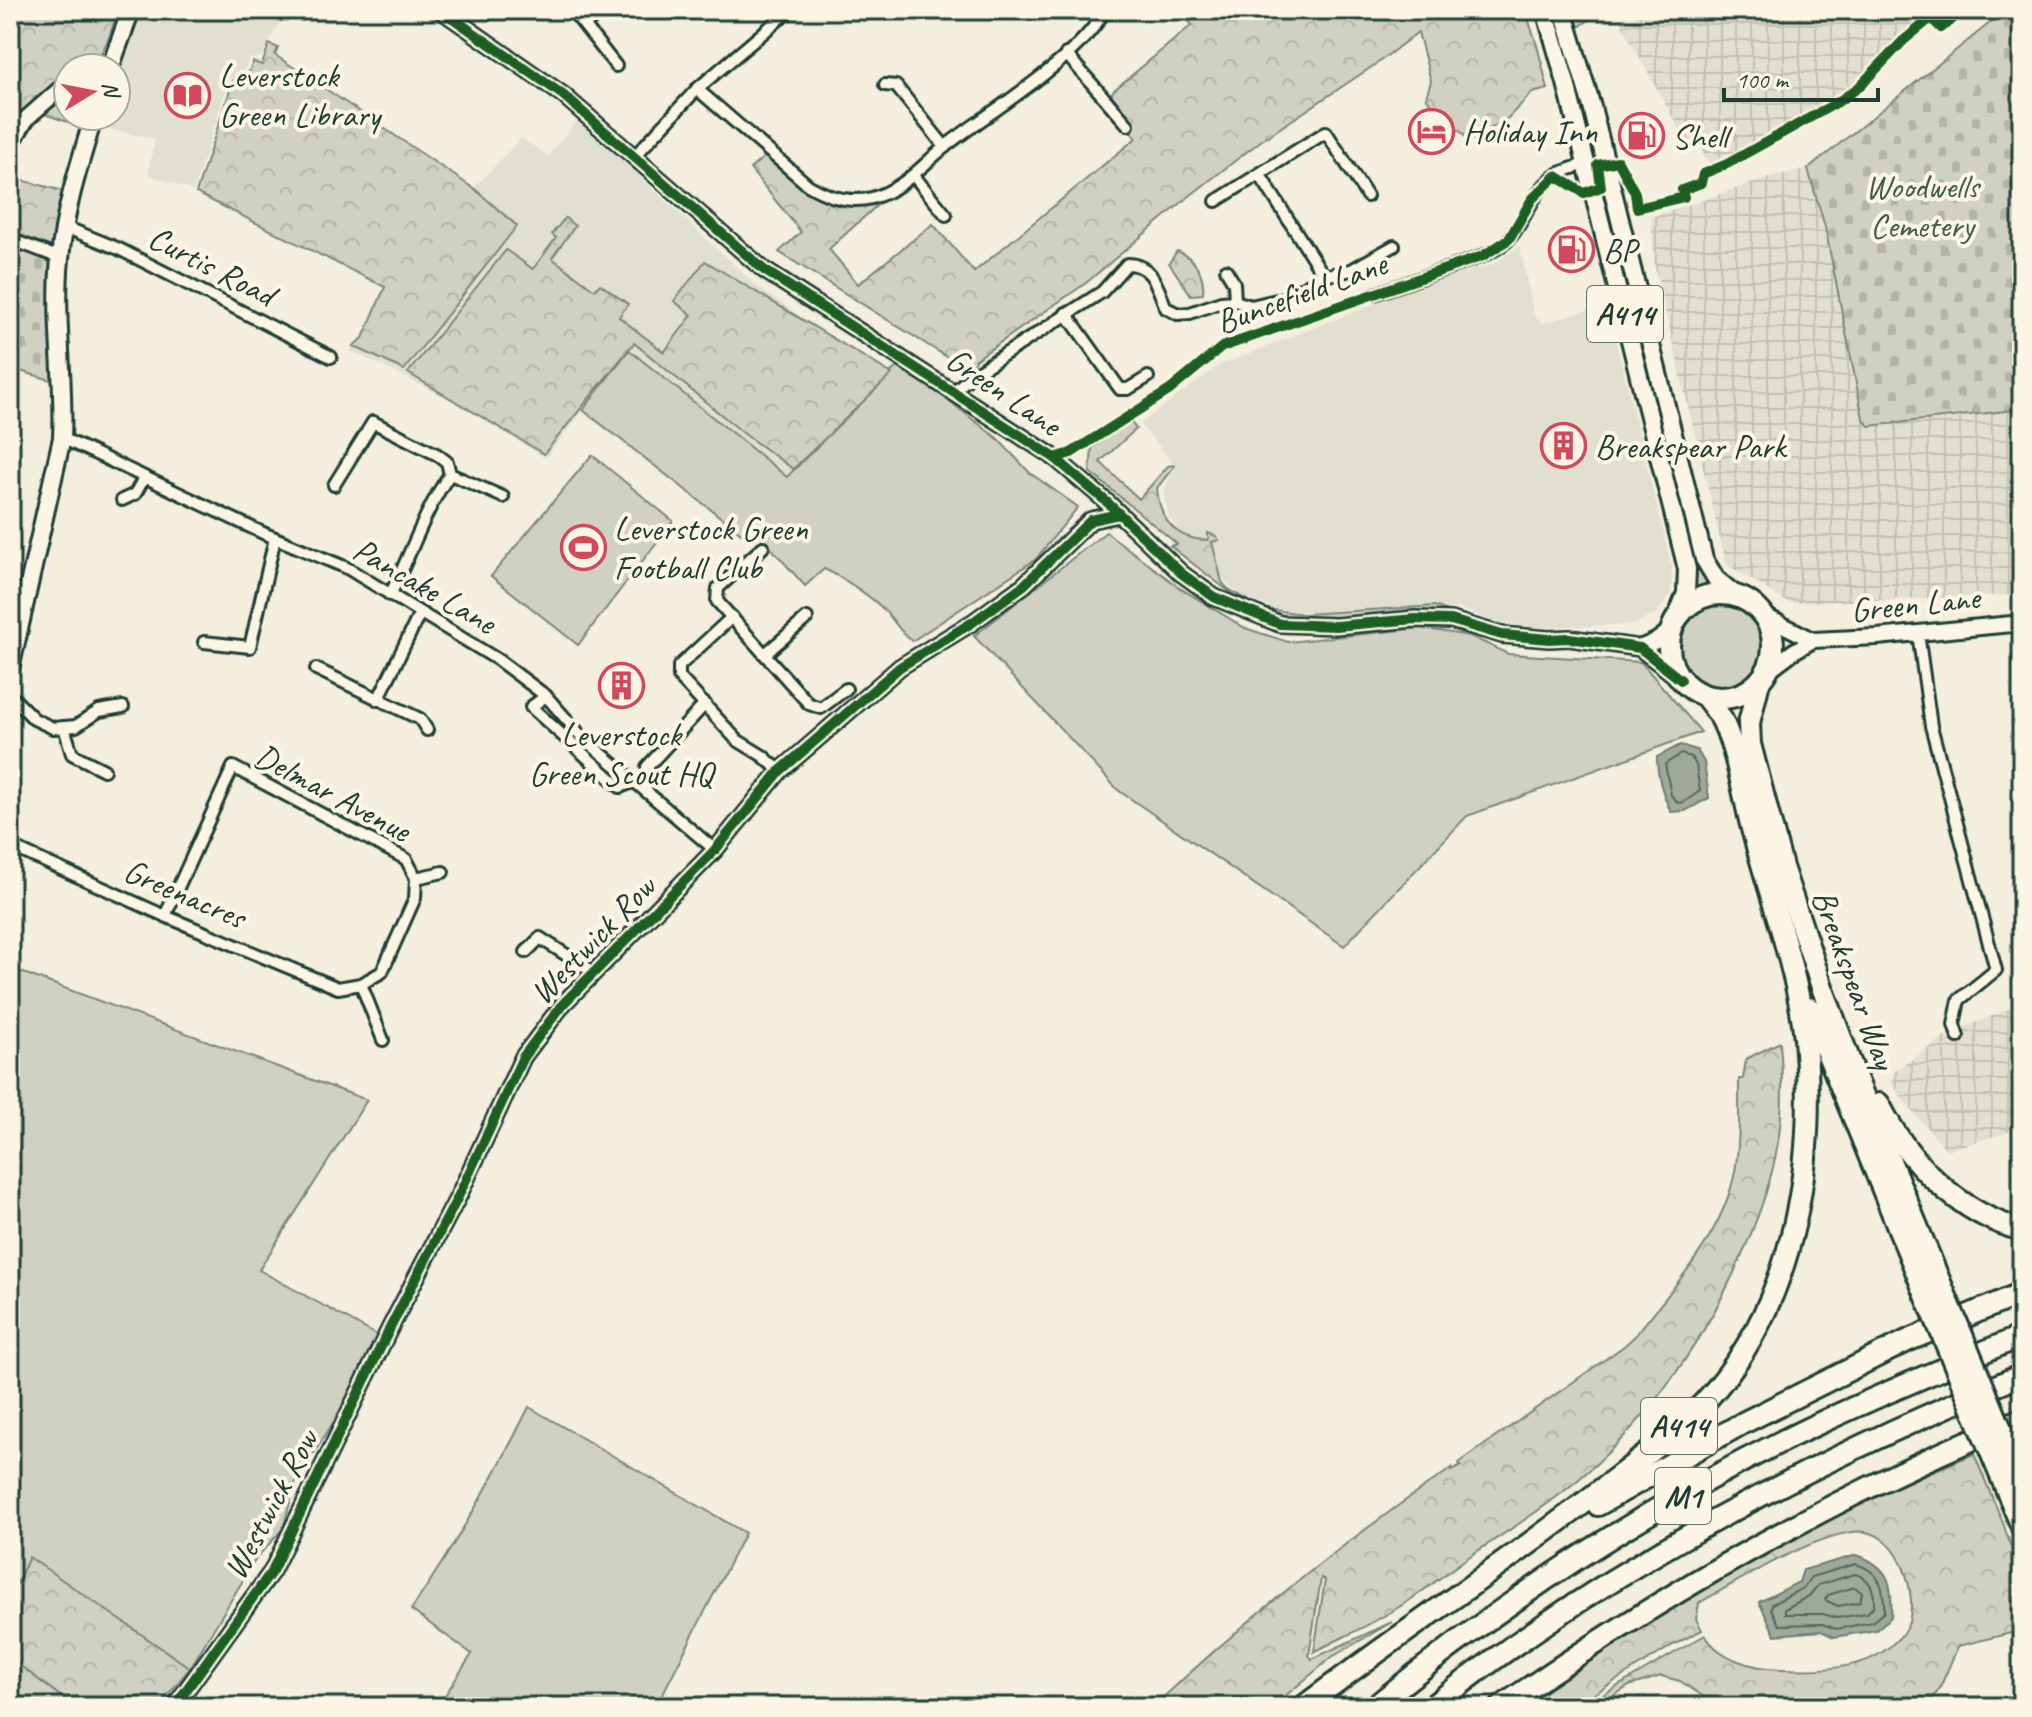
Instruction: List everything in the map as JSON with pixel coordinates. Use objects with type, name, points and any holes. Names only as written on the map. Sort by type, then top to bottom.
[{"type":"highway","points":[[1710,595],[1738,597],[1752,604],[1763,615],[1770,628],[1772,658],[1763,677],[1740,695],[1705,696],[1681,680],[1672,665],[1670,656],[1674,624],[1685,608],[1710,595]]},
{"type":"highway","name":"Breakspear Way","points":[[1763,677],[1749,723],[1750,744],[1782,867],[1822,987],[1934,1290]]},
{"type":"highway","name":"Breakspear Way","points":[[1705,696],[1723,723],[1791,966]]},
{"type":"highway","points":[[1791,966],[1934,1290],[2003,1458],[2022,1527]]},
{"type":"highway","name":"A414","points":[[1303,1707],[1363,1661],[1509,1560],[1663,1441],[1700,1408],[1742,1353],[1773,1295],[1791,1245],[1806,1145],[1805,1037],[1791,966]]},
{"type":"highway","points":[[1822,987],[1883,1113],[1899,1139],[1943,1188],[2010,1226]]},
{"type":"highway","name":"M1","points":[[1509,1560],[1615,1495],[1743,1423],[1907,1341],[2022,1293]]},
{"type":"highway","name":"M1","points":[[1374,1707],[1480,1624],[1625,1530],[1714,1477],[1809,1428],[2022,1336]]},
{"type":"highway","name":"M1","points":[[1431,1707],[1546,1623],[1636,1565],[1725,1514],[1826,1461],[2022,1375]]},
{"type":"highway","points":[[1501,1707],[1667,1597],[1772,1536],[1906,1470],[2019,1420]]},
{"type":"highway","points":[[2003,1458],[2022,1479]]},
{"type":"main road","points":[[116,52],[131,10]]},
{"type":"main road","name":"A414","points":[[1545,10],[1587,163],[1687,569],[1686,593],[1674,624]]},
{"type":"main road","name":"A414","points":[[1563,10],[1592,107],[1704,559],[1716,579],[1738,597]]},
{"type":"main road","points":[[10,669],[62,438],[60,258],[90,132]]},
{"type":"street","name":"Green Lane","points":[[441,10],[563,95],[764,270],[1055,458],[1181,573],[1214,597],[1280,624],[1336,626],[1415,619],[1451,620],[1502,635],[1569,638],[1640,648],[1681,680]]},
{"type":"street","points":[[572,10],[616,66]]},
{"type":"street","points":[[585,25],[602,10]]},
{"type":"street","points":[[633,158],[697,89],[790,10]]},
{"type":"street","points":[[697,89],[808,185],[827,196],[847,200],[869,199],[895,189],[914,176],[945,147],[1066,54],[1088,34],[1105,10]]},
{"type":"street","points":[[1066,54],[1128,125]]},
{"type":"street","points":[[885,85],[896,86],[945,147]]},
{"type":"street","points":[[10,146],[27,118],[52,96]]},
{"type":"street","points":[[1216,201],[1326,132],[1367,196]]},
{"type":"street","name":"Buncefield Lane","points":[[1375,294],[1498,248],[1509,239],[1532,199],[1549,181],[1560,173],[1587,163]]},
{"type":"street","points":[[1260,175],[1324,276]]},
{"type":"street","points":[[914,176],[946,215]]},
{"type":"street","name":"Curtis Road","points":[[65,227],[119,249],[331,357]]},
{"type":"street","points":[[10,239],[60,258]]},
{"type":"street","points":[[954,391],[974,374],[1102,292],[1127,264],[1138,264],[1149,270],[1166,308],[1178,314],[1221,302],[1235,301],[1251,306],[1281,299],[1324,276],[1351,270],[1394,246]]},
{"type":"street","points":[[1226,270],[1234,283],[1235,301]]},
{"type":"street","points":[[1066,313],[1120,389],[1128,389],[1148,377]]},
{"type":"street","points":[[334,485],[373,422],[447,462],[450,474],[427,512],[390,595]]},
{"type":"street","name":"Pancake Lane","points":[[62,438],[275,538],[347,568],[498,660],[546,696],[578,741]]},
{"type":"street","points":[[450,474],[503,497]]},
{"type":"street","points":[[122,500],[135,494],[144,478]]},
{"type":"street","points":[[1090,488],[1091,520],[1119,514]]},
{"type":"street","name":"Westwick Row","points":[[174,1707],[272,1571],[390,1328],[458,1197],[523,1057],[563,1004],[715,850],[780,771],[900,667],[973,622],[1024,585],[1091,520]]},
{"type":"street","points":[[204,642],[250,647],[275,538]]},
{"type":"street","points":[[763,547],[718,588],[717,601],[809,704],[821,708],[846,689]]},
{"type":"street","points":[[378,700],[420,613]]},
{"type":"street","name":"Green Lane","points":[[1763,615],[1813,640]]},
{"type":"street","points":[[732,617],[679,666],[679,677],[737,740],[780,771]]},
{"type":"street","points":[[765,654],[807,618]]},
{"type":"street","name":"Green Lane","points":[[1763,677],[1794,651],[1813,640],[2022,623]]},
{"type":"street","points":[[1640,648],[1656,641],[1674,624]]},
{"type":"street","points":[[1918,633],[1931,726],[1996,970],[1959,1000],[1954,1025],[1958,1037]]},
{"type":"street","points":[[316,669],[420,719],[427,730]]},
{"type":"street","points":[[10,695],[34,719],[53,728],[76,726],[99,711],[123,707]]},
{"type":"street","points":[[546,696],[531,707],[578,741],[620,787],[633,782],[715,850]]},
{"type":"street","points":[[647,767],[705,704]]},
{"type":"street","points":[[64,727],[72,754],[104,770]]},
{"type":"street","name":"Delmar Avenue","points":[[165,916],[233,767],[406,859],[416,878],[415,898],[382,972],[361,984]]},
{"type":"street","name":"Greenacres","points":[[10,846],[165,916],[338,988],[361,984]]},
{"type":"street","name":"Delmar Avenue","points":[[416,878],[443,872]]},
{"type":"street","points":[[526,952],[540,938],[593,972]]},
{"type":"street","points":[[361,984],[383,1040]]},
{"type":"shaded area","points":[[139,10],[286,10],[261,57],[249,59],[242,74],[230,78],[193,191],[148,174],[155,139],[122,132],[132,132],[132,52],[124,52]]},
{"type":"shaded area","points":[[1645,10],[1934,10],[1894,39],[1853,89],[1711,167],[1699,144],[1690,149],[1622,25]]},
{"type":"shaded area","points":[[578,119],[760,289],[842,344],[891,372],[787,477],[630,350],[546,458],[448,398],[351,351],[353,346],[405,370],[517,226],[474,188],[521,138],[548,156]]},
{"type":"shaded area","points":[[1808,169],[1825,227],[1870,426],[2016,410],[2017,418],[2022,417],[2022,595],[1789,603],[1726,564],[1655,268],[1651,217],[1777,175]]},
{"type":"shaded area","points":[[1520,246],[1534,316],[1542,323],[1607,305],[1672,568],[1671,592],[1657,613],[1633,625],[1532,627],[1490,621],[1460,608],[1327,614],[1276,609],[1245,598],[1210,569],[1169,518],[1164,493],[1175,465],[1140,424],[1220,365],[1438,279],[1492,265]]},
{"type":"shaded area","points":[[2015,1006],[2022,1034],[2022,1128],[1947,1150],[1891,1083],[1894,1072],[1949,1034]]},
{"type":"green space","points":[[10,10],[118,10],[101,52],[52,52],[52,86],[36,97],[10,129]]},
{"type":"green space","points":[[1179,10],[1525,10],[1548,89],[1532,93],[1508,118],[1469,142],[1441,118],[1426,97],[1431,81],[1418,32],[1379,62],[1262,140],[1086,283],[975,360],[971,372],[779,252],[801,232],[750,169],[770,152],[808,185],[847,200],[895,189],[829,249],[858,284],[933,224],[974,272],[1136,138],[1107,103],[1113,91],[1192,25]]},
{"type":"green space","points":[[1549,10],[1557,10],[1598,158],[1591,159]]},
{"type":"green space","points":[[1573,10],[1603,10],[1579,27]]},
{"type":"green space","name":"Woodwells Cemetery","points":[[2006,10],[2022,10],[2022,417],[2017,418],[2015,410],[1869,426],[1863,418],[1825,227],[1808,169]]},
{"type":"green space","points":[[269,44],[278,48],[275,55],[476,190],[517,226],[404,370],[353,346],[363,338],[385,287],[196,193],[234,78],[245,82],[253,62],[262,65]]},
{"type":"green space","points":[[78,132],[83,132],[54,248],[10,231],[10,177],[63,191]]},
{"type":"green space","points":[[1606,194],[1697,549],[1690,551],[1601,195]]},
{"type":"green space","points":[[565,218],[575,226],[552,258],[595,290],[600,284],[628,304],[619,317],[664,352],[692,315],[674,301],[705,261],[892,374],[793,469],[747,436],[634,343],[544,454],[408,373],[506,250],[533,269],[556,238],[552,234]]},
{"type":"green space","points":[[10,242],[55,260],[54,381],[10,368]]},
{"type":"green space","points":[[1177,251],[1198,268],[1203,294],[1191,295],[1169,263]]},
{"type":"green space","points":[[629,350],[787,477],[901,364],[997,438],[1030,473],[1078,507],[1036,559],[912,641],[874,601],[824,569],[805,586],[749,523],[741,533],[583,410]]},
{"type":"green space","points":[[1130,421],[1136,429],[1100,462],[1139,499],[1168,466],[1175,465],[1157,488],[1165,518],[1186,536],[1208,540],[1208,533],[1216,536],[1219,540],[1212,542],[1222,582],[1260,608],[1304,614],[1435,606],[1459,616],[1325,625],[1257,613],[1170,546],[1177,544],[1090,472],[1092,448]]},
{"type":"green space","name":"Leverstock Green Football Club","points":[[592,455],[673,521],[578,645],[491,576]]},
{"type":"green space","points":[[1106,532],[1180,588],[1245,628],[1288,642],[1421,628],[1470,636],[1508,654],[1641,662],[1701,732],[1467,816],[1344,946],[1118,790],[974,636]]},
{"type":"green space","points":[[1698,553],[1704,573],[1715,590],[1695,596],[1691,555]]},
{"type":"green space","points":[[1723,605],[1739,608],[1753,617],[1762,631],[1765,647],[1762,663],[1753,677],[1739,686],[1723,689],[1707,686],[1693,677],[1684,663],[1681,647],[1684,631],[1693,617],[1707,608]]},
{"type":"green space","points":[[10,968],[367,1100],[259,1270],[380,1337],[370,1364],[314,1453],[304,1450],[283,1529],[257,1557],[190,1668],[29,1558],[10,1599]]},
{"type":"green space","points":[[1780,1042],[1780,1130],[1761,1208],[1738,1264],[1704,1328],[1664,1389],[1617,1444],[1552,1500],[1409,1601],[1314,1652],[1325,1580],[1321,1578],[1309,1655],[1312,1659],[1392,1622],[1332,1657],[1272,1707],[1153,1707],[1224,1643],[1335,1552],[1452,1468],[1451,1471],[1461,1466],[1459,1463],[1636,1335],[1695,1259],[1720,1217],[1737,1161],[1739,1079],[1743,1079],[1746,1059]]},
{"type":"green space","points":[[529,1407],[745,1533],[656,1707],[445,1707],[440,1703],[472,1654],[411,1610],[473,1511]]},
{"type":"green space","points":[[1974,1454],[2022,1579],[2022,1650],[2011,1633],[1958,1646],[1939,1690],[1925,1707],[1719,1707],[1680,1681],[1661,1676],[1629,1686],[1596,1707],[1582,1707],[1705,1635],[1711,1644],[1728,1656],[1770,1668],[1832,1668],[1858,1663],[1881,1653],[1898,1639],[1907,1626],[1911,1596],[1904,1568],[1897,1555],[1889,1544],[1866,1532],[1829,1538],[1806,1547],[1699,1603],[1696,1619],[1702,1630],[1573,1707],[1521,1707],[1618,1638],[1730,1572],[1850,1509]]},
{"type":"green space","points":[[29,1557],[190,1668],[158,1707],[75,1707],[10,1658],[10,1599]]},
{"type":"green space","points":[[10,1658],[75,1707],[10,1707]]},
{"type":"water","points":[[1680,745],[1697,750],[1704,762],[1709,798],[1685,811],[1671,812],[1661,785],[1657,757]]},
{"type":"water","points":[[1857,1555],[1877,1565],[1887,1578],[1891,1617],[1876,1630],[1834,1637],[1821,1631],[1775,1635],[1759,1602],[1799,1582],[1803,1570]]},
{"type":"cycle path","points":[[441,10],[563,95],[764,270],[1055,458],[1108,503],[1181,573],[1214,597],[1280,624],[1336,626],[1415,619],[1451,620],[1502,635],[1569,638],[1640,648],[1681,680]]},
{"type":"cycle path","points":[[1055,458],[1071,453],[1170,390],[1222,347],[1483,256],[1509,239],[1532,199],[1556,176],[1584,193],[1601,187],[1598,165],[1618,161],[1635,193],[1637,208],[1684,197],[1682,190],[1701,183],[1703,174],[1727,164],[1859,87],[1903,41],[1931,18],[1941,28],[1964,10]]},
{"type":"cycle path","points":[[174,1707],[272,1571],[390,1328],[458,1197],[523,1057],[563,1004],[715,850],[780,771],[900,667],[973,622],[1024,585],[1091,520],[1119,514]]},
{"type":"place","name":"Leverstock Green Library","points":[[188,95]]},
{"type":"place","name":"Holiday Inn","points":[[1432,131]]},
{"type":"place","name":"Shell","points":[[1641,136]]},
{"type":"place","name":"BP","points":[[1572,250]]},
{"type":"place","name":"Breakspear Park","points":[[1564,446]]},
{"type":"place","name":"Leverstock Green Football Club","points":[[583,548]]},
{"type":"place","name":"Leverstock Green Scout HQ","points":[[621,686]]}]
